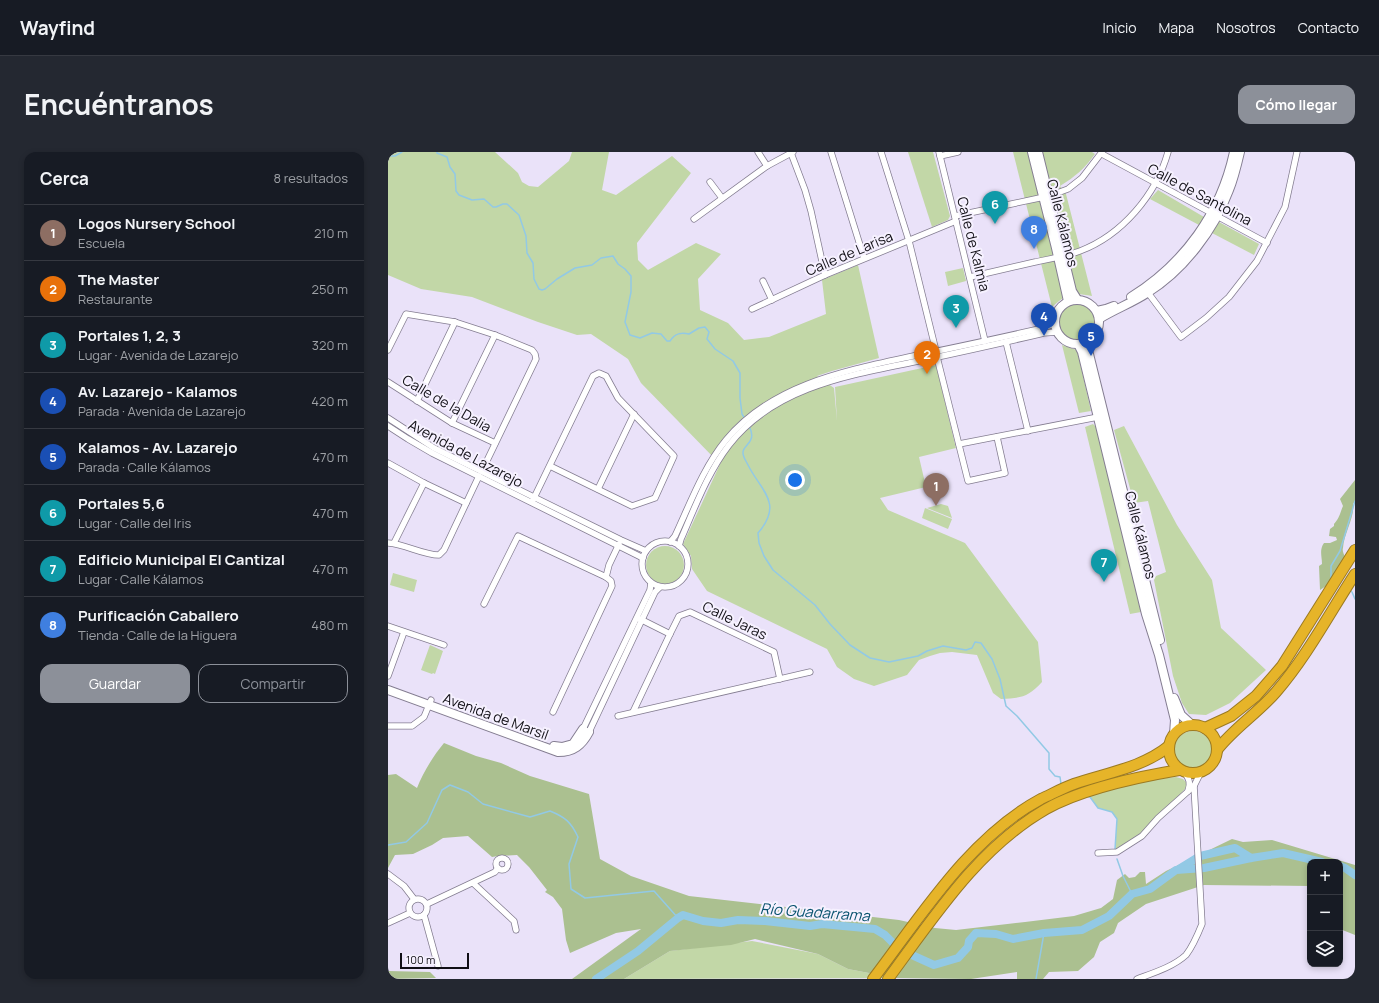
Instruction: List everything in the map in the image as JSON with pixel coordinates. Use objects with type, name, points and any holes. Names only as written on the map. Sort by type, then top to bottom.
[{"type":"highway","points":[[1205,728],[1231,716],[1256,696],[1282,666],[1355,550]]},
{"type":"highway","points":[[1217,750],[1214,738],[1205,728],[1192,725],[1179,729],[1174,734],[1169,746],[1170,759],[1182,771],[1190,774],[1201,772],[1212,764],[1217,750],[1224,741],[1253,716],[1276,693],[1300,662],[1353,577]]},
{"type":"highway","points":[[873,979],[938,893],[968,857],[992,833],[1040,800],[1074,784],[1152,758],[1169,746]]},
{"type":"highway","points":[[888,979],[947,900],[977,864],[998,844],[1046,809],[1084,792],[1146,776],[1182,771]]},
{"type":"main road","name":"Calle Kálamos","points":[[1032,152],[1072,292],[1077,299]]},
{"type":"main road","name":"Calle Kálamos","points":[[1038,152],[1046,197]]},
{"type":"main road","points":[[1215,215],[1234,152]]},
{"type":"main road","points":[[1099,319],[1147,290],[1194,242],[1215,215],[1230,190],[1240,152]]},
{"type":"main road","name":"Calle Kálamos","points":[[1061,256],[1068,301]]},
{"type":"main road","points":[[1097,311],[1106,309],[1147,290]]},
{"type":"main road","points":[[1077,299],[1088,302],[1097,311],[1099,319],[1098,330],[1092,338],[1078,344],[1064,340],[1057,332],[1055,323],[1059,308],[1068,301],[1077,299]]},
{"type":"main road","name":"Calle Kálamos","points":[[1088,341],[1088,350],[1174,699],[1181,715],[1192,725]]},
{"type":"main road","name":"Calle Kálamos","points":[[1078,344],[1082,352],[1146,614],[1159,655],[1175,720],[1174,734]]},
{"type":"main road","name":"Avenida de Marsil","points":[[388,684],[430,702]]},
{"type":"main road","name":"Avenida de Marsil","points":[[388,690],[430,702],[556,746],[568,746],[573,744],[586,731]]},
{"type":"street","points":[[758,152],[767,166]]},
{"type":"street","points":[[831,152],[864,258]]},
{"type":"street","points":[[881,152],[909,241],[968,480],[1005,473],[997,437]]},
{"type":"street","points":[[940,154],[958,152]]},
{"type":"street","points":[[970,277],[1061,256],[1081,250],[1107,237],[1129,219],[1141,205],[1156,183],[1166,161],[1168,152]]},
{"type":"street","points":[[1147,290],[1181,338],[1229,297],[1257,261],[1285,207],[1297,152]]},
{"type":"street","points":[[694,219],[767,166],[792,153],[811,211],[825,275]]},
{"type":"street","name":"Calle de Larisa","points":[[752,309],[825,275],[909,241],[956,219],[1046,197],[1068,189],[1082,178],[1102,153]]},
{"type":"street","name":"Calle de Santolina","points":[[1102,153],[1267,243]]},
{"type":"street","name":"Calle de Kalmia","points":[[940,154],[985,341]]},
{"type":"street","points":[[710,182],[722,198]]},
{"type":"street","points":[[763,281],[772,300]]},
{"type":"street","name":"Avenida de Lazarejo","points":[[388,350],[406,314],[455,322],[495,335],[532,350],[536,359],[481,474]]},
{"type":"street","points":[[417,401],[455,322]]},
{"type":"street","points":[[937,354],[1039,329],[1055,323]]},
{"type":"street","points":[[670,542],[675,536],[715,459],[730,436],[752,415],[775,398],[873,365],[1006,342],[1044,333],[1057,332]]},
{"type":"street","points":[[452,423],[495,335]]},
{"type":"street","points":[[1006,342],[1028,431]]},
{"type":"street","name":"Avenida de Lazarejo","points":[[533,500],[593,376],[599,373],[606,376],[618,398],[674,456],[655,498],[632,506],[550,466]]},
{"type":"street","name":"Calle de la Dalia","points":[[388,382],[452,423],[495,443]]},
{"type":"street","points":[[598,489],[634,414]]},
{"type":"street","points":[[959,444],[1098,417]]},
{"type":"street","name":"Avenida de Lazarejo","points":[[388,418],[434,448],[481,474],[643,558]]},
{"type":"street","name":"Avenida de Lazarejo","points":[[388,426],[432,453],[481,474]]},
{"type":"street","points":[[679,546],[715,459]]},
{"type":"street","points":[[388,462],[424,483],[466,503]]},
{"type":"street","points":[[424,483],[391,543],[432,555],[439,555],[444,550],[481,474]]},
{"type":"street","name":"Avenida de Lazarejo","points":[[533,500],[646,551]]},
{"type":"street","points":[[484,604],[518,536],[606,577],[611,581],[612,586],[553,712]]},
{"type":"street","points":[[606,577],[609,565],[621,540]]},
{"type":"street","points":[[659,542],[670,542],[679,546],[688,562],[686,574],[672,586],[660,587],[651,583],[642,569],[643,558],[646,551],[654,544],[659,542]]},
{"type":"street","points":[[586,731],[650,590],[651,583]]},
{"type":"street","points":[[586,731],[655,592],[660,587]]},
{"type":"street","name":"Calle Jaras","points":[[633,712],[679,616],[690,612],[774,652],[780,679]]},
{"type":"street","points":[[637,617],[670,634]]},
{"type":"street","points":[[388,626],[444,645]]},
{"type":"street","points":[[388,676],[404,632]]},
{"type":"street","points":[[618,716],[810,672]]},
{"type":"street","points":[[388,726],[412,726],[424,717],[430,702]]},
{"type":"street","points":[[1182,771],[1190,785],[1187,792]]},
{"type":"street","points":[[1098,853],[1117,852],[1142,836],[1194,786],[1201,772]]},
{"type":"street","points":[[1137,979],[1170,966],[1186,955],[1197,937],[1202,924],[1194,786]]},
{"type":"street","points":[[427,904],[495,872],[498,868]]},
{"type":"street","points":[[388,874],[404,886],[414,899]]},
{"type":"street","points":[[473,883],[514,921],[516,930]]},
{"type":"street","points":[[414,899],[422,899],[427,904]]},
{"type":"street","points":[[410,913],[409,905],[414,899]]},
{"type":"street","points":[[427,904],[424,915],[438,966]]},
{"type":"street","points":[[410,913],[417,917],[424,915]]},
{"type":"street","points":[[388,923],[410,913]]},
{"type":"green space","points":[[388,152],[495,152],[518,173],[522,182],[529,186],[538,187],[569,161],[572,152],[609,152],[602,190],[616,195],[672,156],[691,173],[637,243],[638,260],[648,270],[696,243],[721,254],[698,279],[700,310],[728,323],[744,340],[769,337],[826,314],[822,280],[858,265],[879,358],[817,376],[834,388],[837,421],[835,387],[936,365],[956,448],[919,457],[926,487],[880,498],[888,510],[965,543],[1038,642],[1042,682],[1033,691],[1024,696],[1001,699],[993,693],[977,655],[952,652],[940,653],[919,660],[907,675],[874,686],[854,679],[837,667],[827,649],[707,591],[692,569],[691,556],[683,544],[721,462],[716,460],[641,383],[628,359],[591,334],[577,335],[472,297],[421,289],[388,275]]},
{"type":"green space","points":[[908,152],[933,152],[950,216],[948,220],[932,227]]},
{"type":"green space","points":[[1013,152],[1092,152],[1095,154],[1079,172],[1060,186],[1066,194],[1092,296],[1079,294],[1070,295],[1061,299],[1052,307]]},
{"type":"green space","points":[[1158,190],[1204,217],[1199,225],[1150,199]]},
{"type":"green space","points":[[1219,222],[1259,244],[1254,255],[1212,233]]},
{"type":"green space","points":[[963,268],[966,281],[948,286],[945,272]]},
{"type":"green space","points":[[1081,302],[1088,305],[1094,311],[1097,322],[1096,330],[1088,339],[1081,342],[1073,342],[1066,339],[1058,330],[1057,318],[1060,311],[1069,303]]},
{"type":"green space","points":[[1062,345],[1077,350],[1091,411],[1079,413]]},
{"type":"green space","points":[[1093,424],[1096,427],[1142,610],[1141,612],[1130,614],[1085,427]]},
{"type":"green space","points":[[1124,426],[1177,525],[1212,580],[1221,628],[1266,670],[1230,703],[1206,715],[1189,714],[1182,703],[1173,676],[1154,580],[1156,576],[1166,572],[1148,501],[1134,503],[1114,430]]},
{"type":"green space","points":[[1355,480],[1355,501],[1353,504],[1343,549],[1345,557],[1329,584],[1320,590],[1319,566],[1322,564],[1322,548],[1324,543],[1330,543],[1337,540],[1336,537],[1329,536],[1330,529],[1334,526],[1343,506],[1340,499]]},
{"type":"green space","points":[[941,504],[948,506],[952,518],[927,508]]},
{"type":"green space","points":[[925,508],[952,519],[948,529],[922,518]]},
{"type":"green space","points":[[661,546],[669,546],[679,551],[683,558],[683,572],[679,579],[669,584],[661,584],[651,579],[649,576],[646,569],[646,561],[651,551],[654,549]]},
{"type":"green space","points":[[393,573],[417,580],[414,592],[390,585]]},
{"type":"green space","points":[[430,645],[443,651],[435,674],[421,670]]},
{"type":"green space","points":[[1189,731],[1197,731],[1204,734],[1209,739],[1212,750],[1209,761],[1204,766],[1197,769],[1189,769],[1182,766],[1177,761],[1174,754],[1174,746],[1177,739],[1182,734]]},
{"type":"green space","points":[[444,743],[476,756],[501,763],[530,776],[589,794],[600,859],[631,876],[689,896],[899,920],[935,928],[956,930],[1074,916],[1101,908],[1113,899],[1117,880],[1125,874],[1129,878],[1135,877],[1140,872],[1145,872],[1146,884],[1166,871],[1232,839],[1243,842],[1272,840],[1335,859],[1307,859],[1307,886],[1204,885],[1146,904],[1118,923],[1114,933],[1100,942],[1094,957],[1078,971],[1049,972],[1043,979],[1017,979],[1017,972],[971,979],[895,978],[848,969],[818,954],[755,939],[731,945],[670,951],[624,979],[572,979],[641,929],[616,933],[570,953],[566,940],[562,909],[553,897],[545,892],[547,890],[529,867],[517,855],[492,857],[468,836],[443,838],[413,854],[395,855],[388,868],[388,775],[396,774],[417,788],[422,776]]},
{"type":"green space","points":[[1176,777],[1183,779],[1186,782],[1187,785],[1185,789],[1140,837],[1117,852],[1115,849],[1117,819],[1112,812],[1098,808],[1090,797],[1091,795],[1147,780]]},
{"type":"green space","points":[[1343,861],[1355,865],[1355,935],[1343,930]]},
{"type":"green space","points":[[752,941],[818,954],[848,969],[895,978],[624,979],[670,951]]},
{"type":"green space","points":[[388,971],[430,972],[436,978],[388,979]]},
{"type":"waterway","points":[[388,156],[395,156],[402,152]]},
{"type":"waterway","points":[[437,152],[447,157],[450,167],[455,174],[456,191],[459,195],[472,200],[484,199],[493,207],[507,204],[519,215],[526,236],[527,253],[533,263],[534,279],[539,289],[545,289],[557,279],[575,268],[592,265],[601,258],[613,256],[618,264],[631,276],[631,292],[625,322],[630,335],[640,338],[652,333],[661,334],[667,341],[670,341],[678,334],[689,334],[699,328],[705,327],[709,332],[707,339],[715,349],[733,361],[740,373],[740,398],[742,414],[745,419]]},
{"type":"waterway","points":[[749,426],[752,436],[751,440],[743,450],[743,454],[753,474],[764,490],[770,505],[766,523],[758,533],[759,543],[764,556],[773,570],[815,605],[830,624],[850,645],[870,658],[889,662],[918,656],[927,651],[943,646],[966,650],[972,648],[975,642],[981,643],[992,659],[1000,679],[1006,706],[1017,716],[1049,753],[1049,769],[1055,776],[1060,777],[1061,784],[1063,785]]},
{"type":"waterway","points":[[1332,579],[1331,566],[1340,551],[1355,501]]},
{"type":"waterway","points":[[1349,590],[1352,592],[1355,599]]},
{"type":"waterway","points":[[388,845],[406,842],[427,823],[442,790],[450,785],[468,792],[483,804],[530,817],[550,811],[560,815],[573,827],[578,837],[569,864],[571,889],[585,898],[654,891],[678,918]]},
{"type":"waterway","points":[[1086,796],[1090,797],[1098,808],[1112,812],[1117,819],[1115,849]]},
{"type":"waterway","name":"Río Guadarrama","points":[[1179,869],[1200,856],[1235,848],[1251,858]]},
{"type":"waterway","name":"Río Guadarrama","points":[[596,979],[638,951],[683,915],[703,921],[721,923],[738,920],[765,921],[810,926],[822,924],[875,929],[885,935],[896,946],[934,965],[958,958],[968,947],[969,941],[976,933],[996,934],[1013,939],[1044,933],[1082,930],[1109,916],[1132,894],[1150,889],[1176,870],[1204,868],[1283,853],[1309,859]]},
{"type":"waterway","points":[[1117,859],[1132,894]]},
{"type":"waterway","name":"Río Guadarrama","points":[[1343,867],[1355,875]]},
{"type":"waterway","points":[[1036,979],[1044,933]]},
{"type":"place","name":"Portales 5,6","points":[[995,224]]},
{"type":"place","name":"Purificación Caballero","points":[[1034,249]]},
{"type":"place","name":"Portales 1, 2, 3","points":[[956,328]]},
{"type":"place","name":"Av. Lazarejo - Kalamos","points":[[1044,336]]},
{"type":"place","name":"Kalamos - Av. Lazarejo","points":[[1091,356]]},
{"type":"place","name":"The Master","points":[[927,374]]},
{"type":"place","name":"Logos Nursery School","points":[[936,506]]},
{"type":"place","name":"Edificio Municipal El Cantizal","points":[[1104,582]]}]
